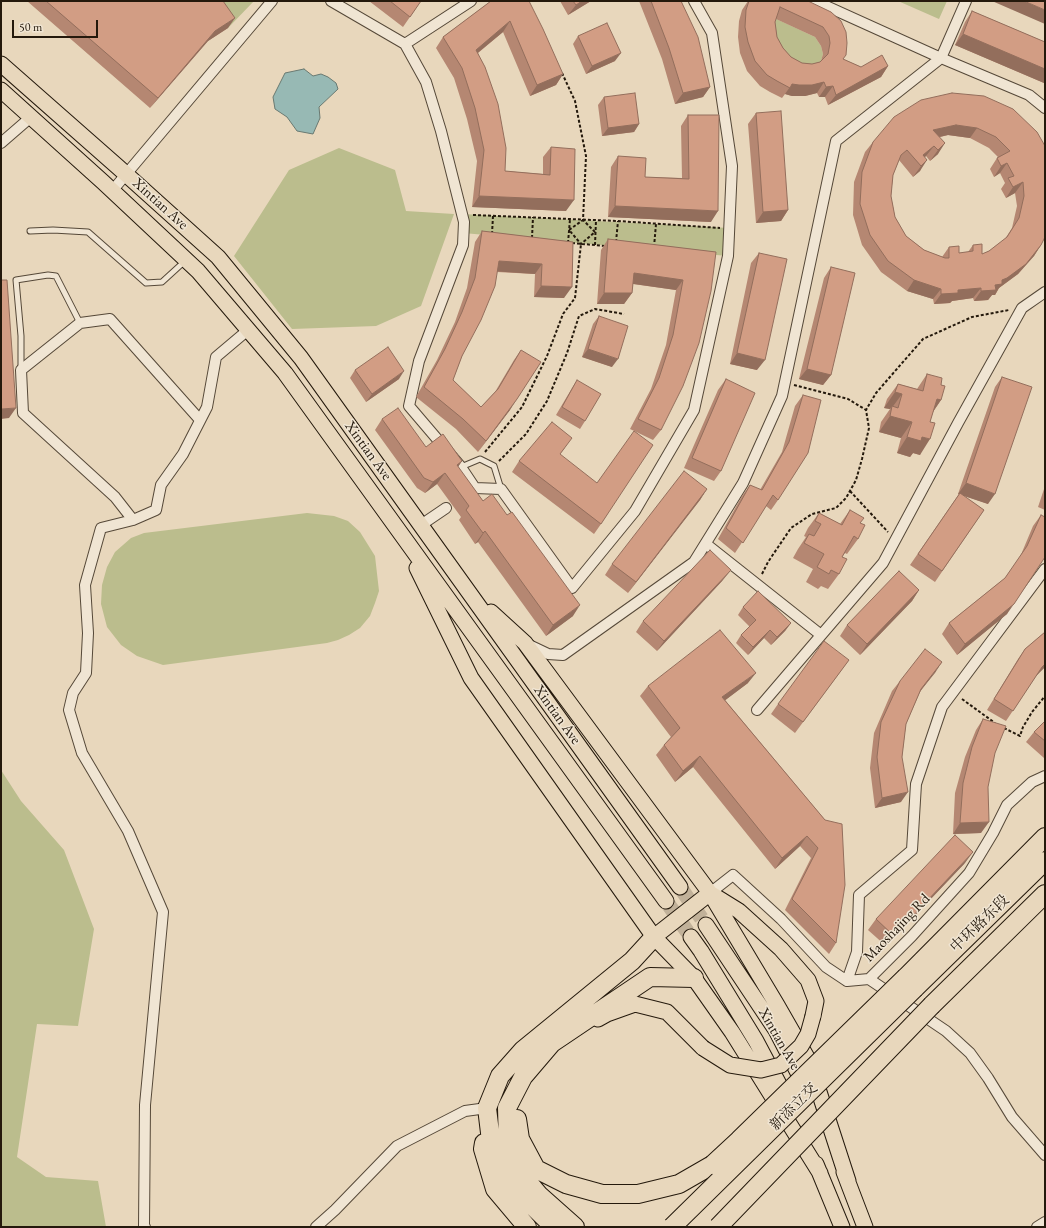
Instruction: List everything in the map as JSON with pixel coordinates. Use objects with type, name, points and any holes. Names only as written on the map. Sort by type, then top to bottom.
[{"type":"highway","points":[[514,1095],[520,1139],[536,1169],[566,1184],[602,1194],[638,1194],[679,1184],[712,1165],[910,982],[1045,837]]},
{"type":"highway","name":"中环路东段","points":[[910,982],[1045,860]]},
{"type":"highway","name":"中环路东段","points":[[932,1005],[1045,894]]},
{"type":"highway","points":[[527,1227],[495,1189],[483,1149],[487,1108],[500,1076],[523,1050],[632,961],[654,937]]},
{"type":"highway","points":[[575,1227],[539,1195],[518,1170],[508,1143],[507,1108],[523,1077],[552,1043],[650,977],[694,978]]},
{"type":"highway","name":"新添立交","points":[[672,1227],[910,982]]},
{"type":"highway","name":"新添立交","points":[[718,1227],[932,1005]]},
{"type":"highway","points":[[487,1108],[492,1141],[510,1184],[554,1227]]},
{"type":"main road","name":"Xintian Ave","points":[[1,64],[218,257],[301,358],[680,887]]},
{"type":"main road","name":"Xintian Ave","points":[[1,90],[198,271],[285,373],[666,901]]},
{"type":"main road","points":[[398,530],[471,678],[654,937],[694,978],[732,1032],[820,1173]]},
{"type":"main road","points":[[468,591],[525,643],[710,893],[809,1062],[848,1181]]},
{"type":"main road","points":[[654,937],[710,893]]},
{"type":"main road","points":[[552,1043],[607,1014],[635,1004],[667,1012],[703,1048],[730,1066],[760,1070],[781,1064],[801,1046],[808,1034],[816,1001],[808,980],[781,949],[739,911],[710,893]]},
{"type":"main road","name":"Xintian Ave","points":[[706,925],[776,1030],[806,1089],[848,1181],[865,1227]]},
{"type":"main road","name":"Xintian Ave","points":[[691,937],[756,1041],[789,1103],[842,1227]]},
{"type":"street","points":[[112,191],[272,1]]},
{"type":"street","points":[[332,1],[405,44],[426,82],[441,131],[464,222],[463,245],[419,361],[409,406],[461,467],[470,490],[501,490],[572,588],[635,511],[694,410],[728,256],[732,166],[712,33],[694,1]]},
{"type":"street","points":[[405,44],[471,1]]},
{"type":"street","points":[[815,1],[941,58],[1029,95],[1045,108]]},
{"type":"street","points":[[525,643],[548,654],[562,655],[694,562],[742,483],[782,396],[836,141],[941,58],[966,1]]},
{"type":"street","points":[[1,143],[31,117]]},
{"type":"street","points":[[757,710],[883,563],[1022,308],[1045,292]]},
{"type":"street","points":[[133,520],[115,497],[23,413],[20,370],[80,323],[110,319],[200,420]]},
{"type":"street","points":[[145,1227],[145,1105],[163,912],[128,831],[82,753],[69,710],[73,693],[86,673],[88,633],[85,585],[101,528],[133,520],[156,510],[161,485],[183,454],[207,407],[216,357],[248,330]]},
{"type":"street","points":[[421,525],[446,508]]},
{"type":"street","points":[[706,544],[821,635]]},
{"type":"street","points":[[710,893],[733,875],[781,919],[826,967],[847,981],[857,952],[859,895],[912,850],[916,784],[942,707],[1045,568]]},
{"type":"street","name":"Maoshajing Rd","points":[[847,981],[869,980],[912,936],[970,873],[1007,805],[1032,782],[1045,776]]},
{"type":"street","points":[[869,980],[946,1031],[970,1053],[988,1078],[1012,1117],[1045,1155]]},
{"type":"street","points":[[316,1227],[397,1146],[465,1111],[487,1108]]},
{"type":"street","points":[[1037,1227],[1045,1222]]},
{"type":"lane","points":[[30,231],[53,230],[88,232],[146,283],[162,282],[186,260]]},
{"type":"lane","points":[[20,370],[21,336],[16,280],[48,275],[56,276],[80,323]]},
{"type":"lane","points":[[461,467],[480,459],[494,466],[501,490]]},
{"type":"path","points":[[561,72],[576,101],[586,156],[582,220],[569,230]]},
{"type":"path","points":[[462,214],[729,228]]},
{"type":"path","points":[[492,236],[493,216]]},
{"type":"path","points":[[525,239],[532,240],[534,217]]},
{"type":"path","points":[[570,219],[568,243],[609,246]]},
{"type":"path","points":[[582,220],[595,232]]},
{"type":"path","points":[[594,245],[596,220]]},
{"type":"path","points":[[616,246],[618,221]]},
{"type":"path","points":[[654,250],[656,224]]},
{"type":"path","points":[[569,230],[581,244]]},
{"type":"path","points":[[480,459],[522,407],[547,356],[563,314],[575,298],[581,244],[595,232]]},
{"type":"path","points":[[757,584],[768,562],[792,528],[812,514],[836,508],[846,498],[856,480],[862,459],[869,428],[866,410],[876,393],[923,339],[972,317],[1022,308]]},
{"type":"path","points":[[494,466],[526,434],[547,401],[567,353],[579,316],[595,309],[624,314]]},
{"type":"path","points":[[785,383],[848,400],[866,410]]},
{"type":"path","points":[[850,490],[895,540]]},
{"type":"path","points":[[953,692],[996,724]]},
{"type":"path","points":[[1002,727],[1020,736],[1023,727],[1032,712],[1045,696]]},
{"type":"green space","points":[[209,1],[254,1],[228,28]]},
{"type":"green space","points":[[898,1],[947,1],[939,19]]},
{"type":"green space","points":[[772,17],[815,37],[821,46],[823,54],[820,65],[783,68]]},
{"type":"green space","points":[[339,148],[395,170],[406,211],[454,214],[421,306],[376,326],[292,329],[234,256],[289,170]]},
{"type":"green space","points":[[462,214],[729,228],[728,256],[463,233]]},
{"type":"green space","points":[[307,513],[334,516],[348,521],[360,532],[375,556],[379,591],[370,616],[360,628],[349,635],[327,643],[163,665],[137,656],[121,645],[107,627],[101,604],[102,585],[107,567],[115,552],[131,538],[144,533]]},
{"type":"green space","points":[[1,770],[21,801],[64,850],[94,929],[78,1026],[37,1024],[17,1157],[46,1177],[98,1181],[106,1227],[1,1227]]},
{"type":"water","points":[[304,69],[313,76],[321,74],[328,77],[336,83],[338,89],[319,107],[320,118],[313,134],[297,131],[287,117],[275,109],[273,97],[285,73]]},
{"type":"building","points":[[46,1],[223,1],[235,18],[215,31],[158,98]]},
{"type":"building","points":[[390,1],[421,1],[410,17]]},
{"type":"building","points":[[491,1],[529,1],[563,74],[537,85],[510,21],[476,50],[485,67],[498,104],[506,148],[505,171],[550,175],[551,147],[575,149],[574,200],[479,196],[484,150],[475,108],[462,68],[443,37]]},
{"type":"building","points":[[573,1],[582,1],[576,5]]},
{"type":"building","points":[[651,1],[681,1],[698,37],[710,87],[683,93],[669,48]]},
{"type":"building","points":[[749,1],[808,1],[831,12],[841,21],[846,32],[847,43],[846,55],[843,59],[861,67],[882,55],[888,66],[836,95],[833,86],[826,87],[824,82],[812,85],[792,84],[790,88],[767,75],[755,61],[748,42],[745,27],[746,10]],"holes":[[[780,7],[823,27],[829,36],[830,43],[828,54],[820,62],[812,64],[802,63],[791,57],[783,48],[777,37],[775,22]]]},
{"type":"building","points":[[1024,1],[1045,1],[1045,10]]},
{"type":"building","points":[[972,11],[1045,42],[1045,69],[963,34]]},
{"type":"building","points":[[607,23],[621,53],[592,66],[578,36]]},
{"type":"building","points":[[635,93],[639,124],[608,128],[604,97]]},
{"type":"building","points":[[952,93],[984,96],[1013,109],[1037,132],[1045,146],[1045,237],[1041,245],[1026,264],[1002,280],[1002,284],[995,285],[996,290],[981,291],[981,288],[958,290],[958,293],[941,294],[941,289],[914,280],[888,261],[870,235],[860,204],[862,172],[873,142],[894,117],[921,100]],"holes":[[[956,125],[977,128],[996,137],[1010,151],[997,158],[1001,166],[1007,163],[1014,176],[1008,178],[1013,187],[1023,182],[1024,196],[1019,218],[1007,237],[989,251],[982,254],[982,244],[973,245],[973,251],[959,253],[959,246],[949,247],[949,258],[945,258],[924,250],[906,236],[895,217],[891,196],[893,175],[901,155],[907,150],[921,166],[927,160],[923,155],[934,146],[938,150],[945,143],[933,130]]]},
{"type":"building","points":[[781,111],[788,210],[763,212],[756,113]]},
{"type":"building","points":[[688,115],[719,115],[718,211],[615,206],[618,156],[646,158],[645,177],[689,179]]},
{"type":"building","points":[[482,231],[573,242],[572,287],[541,286],[542,264],[499,261],[495,286],[481,320],[462,356],[453,380],[481,407],[498,389],[521,350],[541,362],[517,399],[486,441],[463,419],[424,387],[445,349],[462,312],[475,278]]},
{"type":"building","points":[[608,239],[716,252],[711,291],[699,343],[683,386],[661,430],[638,419],[659,378],[673,335],[683,280],[634,273],[632,293],[604,293]]},
{"type":"building","points":[[759,253],[787,259],[765,360],[737,353]]},
{"type":"building","points":[[831,267],[855,273],[831,375],[807,369]]},
{"type":"building","points":[[1,280],[7,280],[16,408],[1,409]]},
{"type":"building","points":[[599,316],[628,326],[618,359],[588,349]]},
{"type":"building","points":[[388,347],[404,371],[372,394],[355,370]]},
{"type":"building","points":[[927,374],[942,378],[941,385],[945,386],[941,400],[937,399],[930,422],[935,423],[930,439],[922,437],[921,441],[907,437],[912,422],[890,416],[892,406],[898,408],[902,394],[895,392],[898,384],[923,391]]},
{"type":"building","points":[[1002,377],[1032,387],[995,494],[966,483]]},
{"type":"building","points":[[726,379],[755,393],[721,471],[692,458]]},
{"type":"building","points":[[577,380],[601,394],[585,421],[562,407]]},
{"type":"building","points":[[803,395],[821,400],[808,453],[778,500],[773,495],[743,543],[726,528],[750,485],[762,490],[789,442]]},
{"type":"building","points":[[398,408],[426,447],[443,434],[462,461],[457,465],[483,501],[492,494],[507,515],[512,512],[580,605],[553,625],[485,531],[483,533],[466,510],[469,506],[445,473],[433,482],[424,478],[382,419]]},
{"type":"building","points":[[552,422],[572,438],[560,454],[597,483],[634,431],[653,445],[601,524],[519,461]]},
{"type":"building","points":[[684,471],[707,489],[636,582],[612,564]]},
{"type":"building","points":[[960,493],[984,510],[942,571],[918,554]]},
{"type":"building","points":[[850,510],[864,518],[860,523],[865,525],[858,539],[854,536],[842,557],[847,559],[839,574],[831,570],[829,574],[817,567],[824,554],[804,543],[809,534],[814,536],[821,524],[815,521],[819,513],[842,525]]},
{"type":"building","points":[[1041,515],[1045,517],[1045,557],[1014,604],[965,644],[949,623],[1005,578],[1027,546]]},
{"type":"building","points":[[710,550],[731,570],[664,641],[643,621]]},
{"type":"building","points":[[899,571],[919,590],[867,644],[847,625]]},
{"type":"building","points":[[758,591],[791,623],[777,637],[770,630],[753,647],[741,635],[756,620],[743,607]]},
{"type":"building","points":[[720,630],[756,673],[722,697],[825,820],[842,824],[845,885],[836,943],[792,899],[818,848],[807,836],[782,858],[700,756],[683,771],[664,745],[680,728],[648,686]]},
{"type":"building","points":[[1045,632],[1045,664],[1013,711],[994,699],[1025,649]]},
{"type":"building","points":[[824,641],[849,660],[803,722],[778,704]]},
{"type":"building","points":[[925,649],[942,662],[921,689],[906,724],[902,757],[908,792],[882,798],[877,757],[881,722],[900,681]]},
{"type":"building","points":[[983,719],[1006,726],[995,753],[988,787],[989,822],[960,823],[963,783],[972,747]]},
{"type":"building","points":[[1045,721],[1045,741],[1034,732]]},
{"type":"building","points":[[955,835],[973,852],[894,936],[876,919]]},
{"type":"tunnel","points":[[680,887],[706,925]]},
{"type":"tunnel","points":[[666,901],[691,937]]}]
